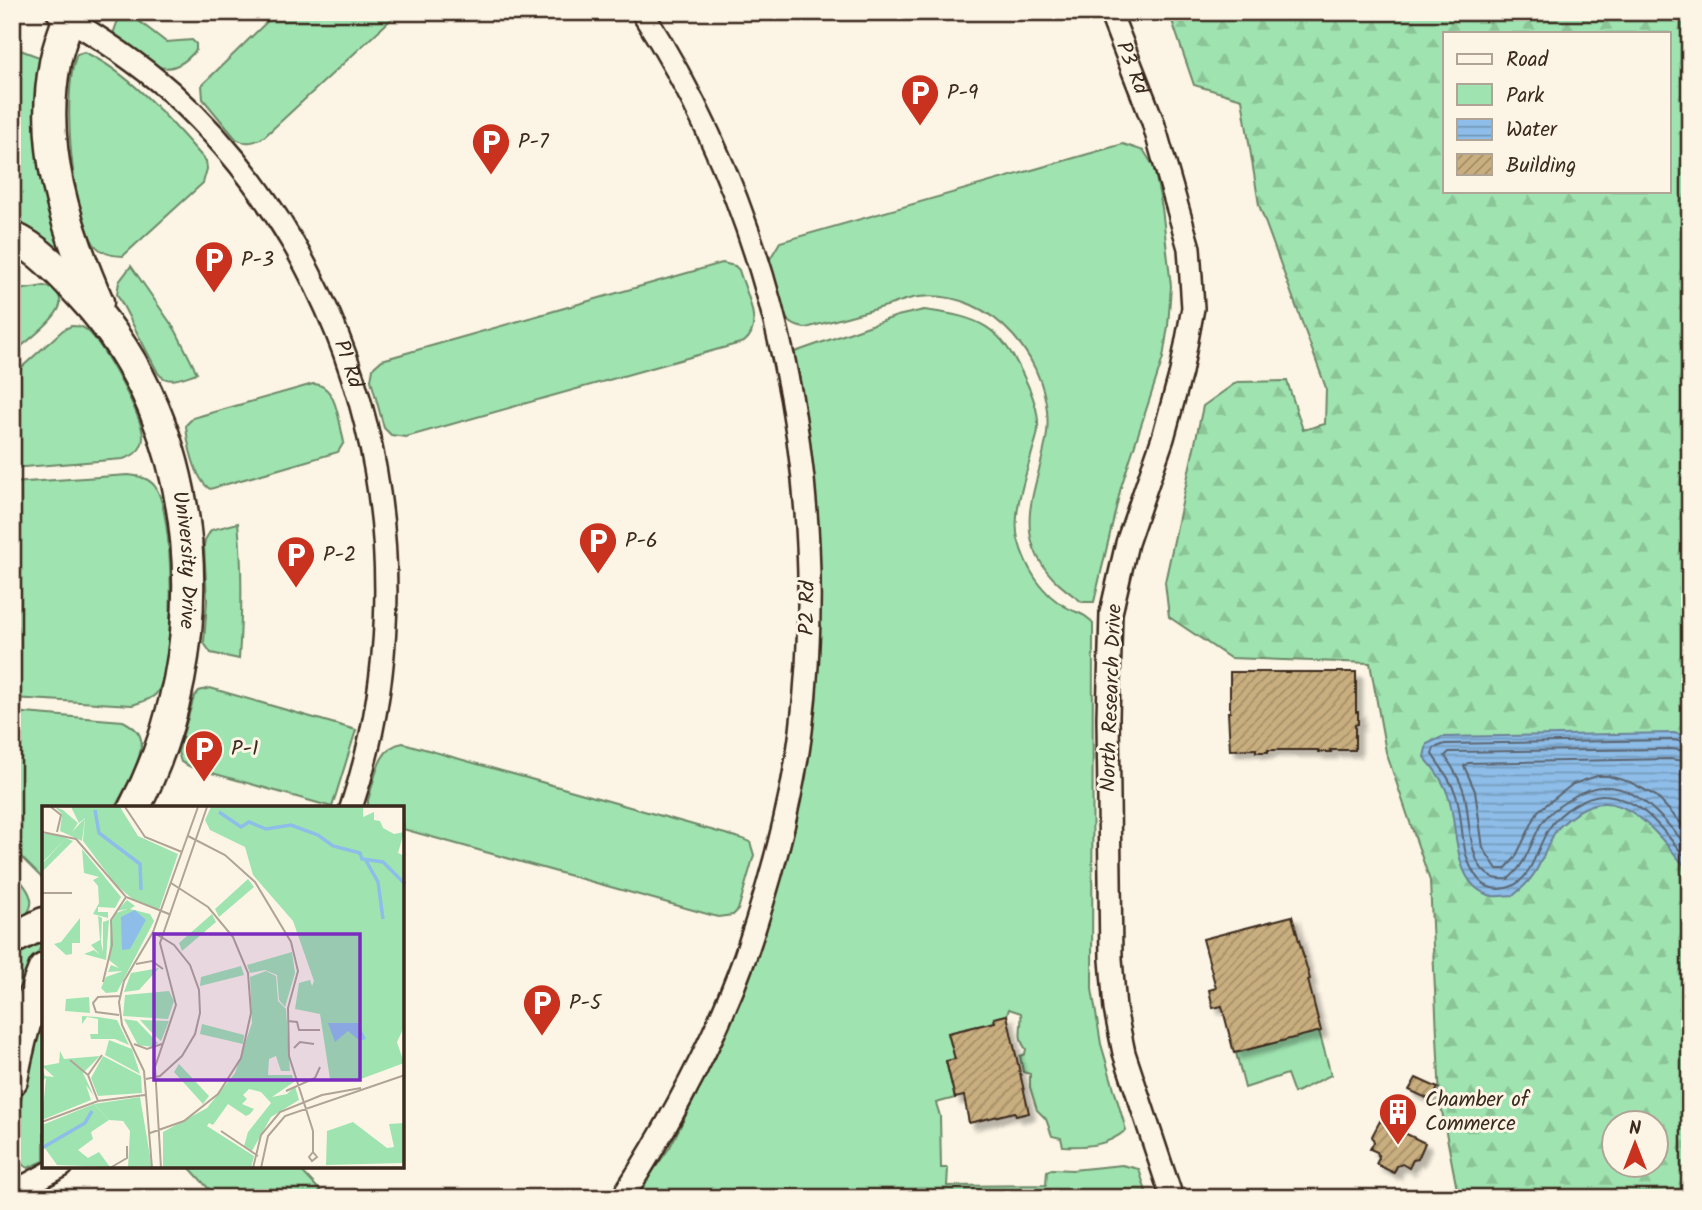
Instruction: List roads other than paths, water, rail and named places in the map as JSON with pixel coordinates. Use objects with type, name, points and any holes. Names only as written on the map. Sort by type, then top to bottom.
[{"type":"main road","name":"University Drive","points":[[65,15],[53,72],[51,151],[67,224],[104,319]]},
{"type":"main road","name":"University Drive","points":[[12,237],[64,276],[104,319],[127,354],[150,398],[166,443],[179,495],[185,534],[188,587],[182,666],[171,717],[153,772],[135,806]]},
{"type":"main road","points":[[12,939],[42,924]]},
{"type":"main road","points":[[12,1080],[22,1035],[42,975]]},
{"type":"street","name":"P2 Rd","points":[[622,1198],[653,1151],[718,1024],[766,889],[784,820],[800,732],[807,657],[809,581],[802,469],[791,394],[775,321],[756,254],[719,157],[694,103],[642,12]]},
{"type":"street","name":"P3 Rd","points":[[1110,12],[1153,122]]},
{"type":"street","name":"P1 Rd","points":[[65,15],[170,91],[228,151],[267,202],[300,256],[345,355],[365,417],[379,478],[388,588],[385,651],[375,719],[351,806]]},
{"type":"street","name":"North Research Drive","points":[[1153,122],[1189,248],[1193,308],[1181,372],[1163,438],[1127,543],[1111,613],[1108,717],[1111,959],[1115,1009],[1124,1053],[1172,1198]]},
{"type":"street","points":[[12,1193],[58,1168]]},
{"type":"water","points":[[1674,733],[1690,737],[1690,872],[1642,819],[1627,809],[1612,804],[1596,804],[1579,811],[1557,829],[1535,872],[1514,895],[1493,896],[1480,891],[1470,881],[1459,855],[1447,792],[1439,776],[1424,757],[1427,744],[1442,737]]},
{"type":"place","name":"P-9","points":[[920,127]]},
{"type":"place","name":"P-7","points":[[491,176]]},
{"type":"place","name":"P-3","points":[[214,294]]},
{"type":"place","name":"P-6","points":[[598,575]]},
{"type":"place","name":"P-2","points":[[296,589]]},
{"type":"place","name":"P-1","points":[[204,783]]},
{"type":"place","name":"P-5","points":[[542,1037]]},
{"type":"place","name":"Chamber of Commerce","points":[[1398,1146]]}]
